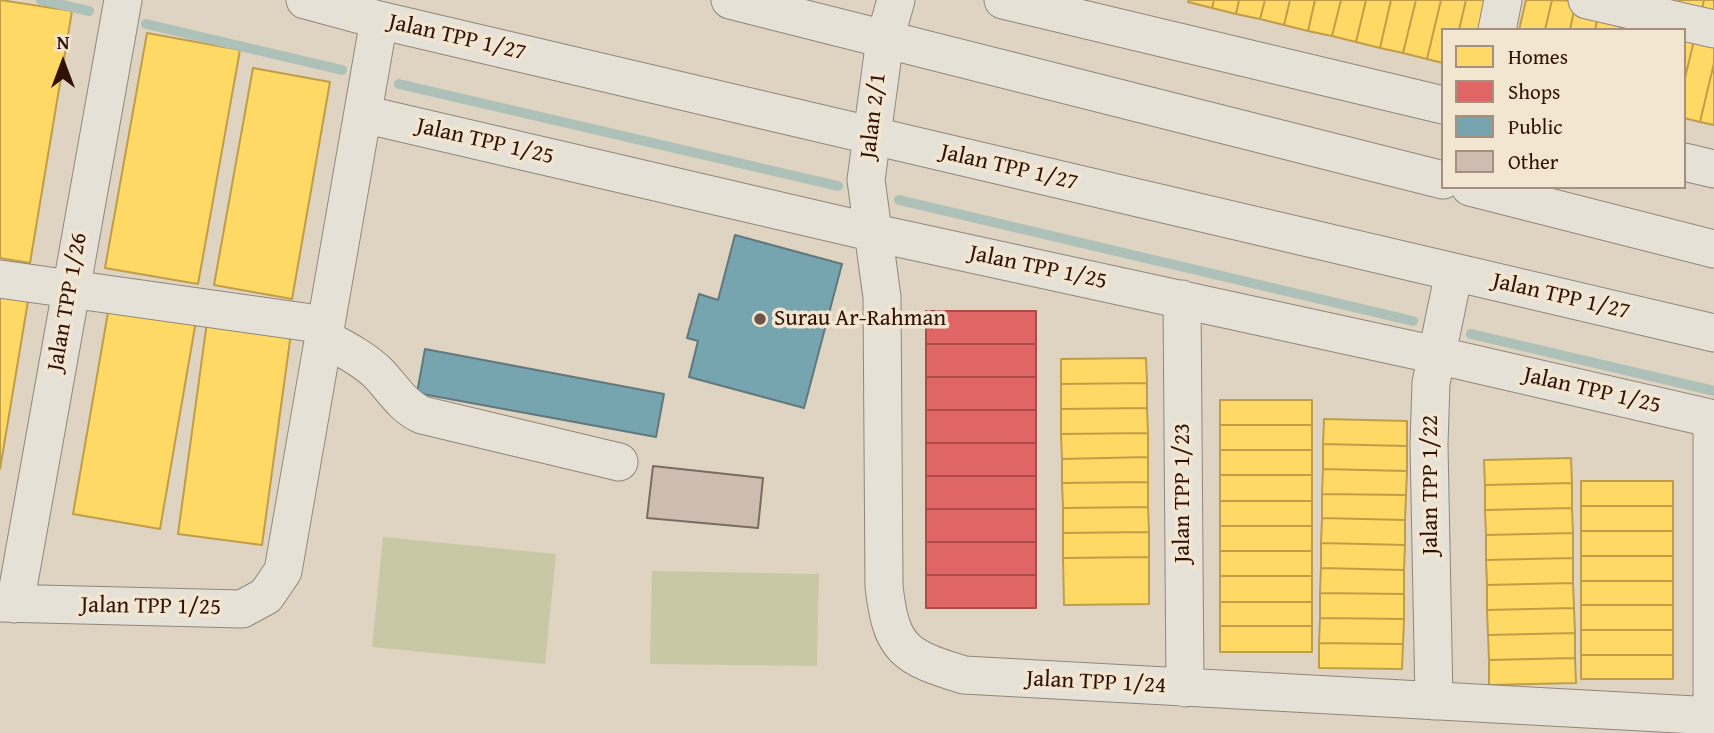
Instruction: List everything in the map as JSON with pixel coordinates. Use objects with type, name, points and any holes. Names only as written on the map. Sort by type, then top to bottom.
[{"type":"street","name":"Jalan TPP 1/26","points":[[8,604],[123,0]]},
{"type":"street","name":"Jalan TPP 1/27","points":[[305,0],[379,20],[1714,333]]},
{"type":"street","points":[[730,0],[1441,179]]},
{"type":"street","name":"Jalan 2/1","points":[[875,233],[866,180],[885,39],[896,0]]},
{"type":"street","points":[[1003,0],[1441,104]]},
{"type":"street","points":[[1497,28],[1503,0]]},
{"type":"street","points":[[1587,0],[1714,29]]},
{"type":"street","name":"Jalan TPP 1/25","points":[[8,604],[242,609],[266,596],[283,571],[379,20]]},
{"type":"street","name":"Jalan TPP 1/25","points":[[363,114],[875,233],[1436,355],[1713,419]]},
{"type":"street","points":[[1686,162],[1714,169]]},
{"type":"street","points":[[1478,189],[1714,249]]},
{"type":"street","name":"Jalan TPP 1/24","points":[[875,233],[882,297],[884,586],[887,614],[894,637],[912,656],[964,675],[1713,716]]},
{"type":"street","name":"Jalan TPP 1/22","points":[[1434,701],[1429,444],[1431,383],[1454,272]]},
{"type":"street","points":[[0,279],[325,332],[376,372],[410,409],[422,415],[619,462]]},
{"type":"street","name":"Jalan TPP 1/23","points":[[1182,299],[1185,688]]},
{"type":"street","points":[[1713,419],[1713,716]]},
{"type":"green space","points":[[383,537],[556,554],[545,664],[372,647]]},
{"type":"green space","points":[[652,571],[819,574],[817,666],[650,664]]},
{"type":"building: Homes","points":[[0,0],[72,11],[30,263],[0,258]]},
{"type":"building: Homes","points":[[1214,0],[1212,8],[1188,2]]},
{"type":"building: Homes","points":[[1214,0],[1239,0],[1236,14],[1212,8]]},
{"type":"building: Homes","points":[[1239,0],[1265,0],[1260,19],[1236,14]]},
{"type":"building: Homes","points":[[1265,0],[1290,0],[1284,25],[1260,19]]},
{"type":"building: Homes","points":[[1290,0],[1315,0],[1308,31],[1284,25]]},
{"type":"building: Homes","points":[[1315,0],[1341,0],[1332,36],[1308,31]]},
{"type":"building: Homes","points":[[1341,0],[1366,0],[1356,42],[1332,36]]},
{"type":"building: Homes","points":[[1366,0],[1391,0],[1380,48],[1356,42]]},
{"type":"building: Homes","points":[[1391,0],[1416,0],[1403,53],[1380,48]]},
{"type":"building: Homes","points":[[1416,0],[1441,0],[1427,59],[1403,53]]},
{"type":"building: Homes","points":[[1441,0],[1466,0],[1459,28],[1441,28],[1441,62],[1427,59]]},
{"type":"building: Homes","points":[[1466,0],[1492,0],[1485,28],[1459,28]]},
{"type":"building: Homes","points":[[1526,0],[1552,0],[1545,28],[1519,28]]},
{"type":"building: Homes","points":[[1552,0],[1576,1],[1570,28],[1545,28]]},
{"type":"building: Homes","points":[[1679,0],[1704,0],[1700,18],[1676,12]]},
{"type":"building: Homes","points":[[1704,0],[1714,0],[1714,21],[1700,18]]},
{"type":"building: Homes","points":[[1576,1],[1600,6],[1595,28],[1570,28]]},
{"type":"building: Homes","points":[[1600,6],[1624,12],[1620,28],[1595,28]]},
{"type":"building: Homes","points":[[1697,28],[1714,32],[1714,63],[1700,122],[1686,118],[1686,74]]},
{"type":"building: Homes","points":[[1697,28],[1686,74],[1686,30]]},
{"type":"building: Homes","points":[[147,33],[240,50],[198,284],[105,268]]},
{"type":"building: Homes","points":[[1714,63],[1714,125],[1700,122]]},
{"type":"building: Homes","points":[[253,68],[330,82],[292,299],[214,285]]},
{"type":"building: Homes","points":[[0,290],[29,295],[0,469]]},
{"type":"building: Homes","points":[[110,301],[197,315],[160,529],[73,514]]},
{"type":"building: Homes","points":[[207,322],[291,333],[262,545],[178,534]]},
{"type":"building: Homes","points":[[1146,358],[1147,383],[1061,384],[1061,359]]},
{"type":"building: Homes","points":[[1147,383],[1147,408],[1061,409],[1061,384]]},
{"type":"building: Homes","points":[[1220,400],[1312,400],[1312,425],[1220,425]]},
{"type":"building: Homes","points":[[1147,408],[1148,433],[1061,434],[1061,409]]},
{"type":"building: Homes","points":[[1324,419],[1407,421],[1407,446],[1323,444]]},
{"type":"building: Homes","points":[[1220,425],[1312,425],[1312,450],[1220,450]]},
{"type":"building: Homes","points":[[1148,433],[1148,457],[1062,459],[1061,434]]},
{"type":"building: Homes","points":[[1323,444],[1407,446],[1407,471],[1323,469]]},
{"type":"building: Homes","points":[[1220,450],[1312,450],[1312,475],[1220,475]]},
{"type":"building: Homes","points":[[1148,457],[1148,482],[1062,483],[1062,459]]},
{"type":"building: Homes","points":[[1571,458],[1572,483],[1485,485],[1484,460]]},
{"type":"building: Homes","points":[[1323,469],[1407,471],[1406,495],[1322,494]]},
{"type":"building: Homes","points":[[1220,475],[1312,475],[1312,501],[1220,501]]},
{"type":"building: Homes","points":[[1581,481],[1673,481],[1673,506],[1581,506]]},
{"type":"building: Homes","points":[[1148,482],[1148,507],[1063,508],[1062,483]]},
{"type":"building: Homes","points":[[1572,483],[1572,508],[1485,510],[1485,485]]},
{"type":"building: Homes","points":[[1322,494],[1406,495],[1405,520],[1322,518]]},
{"type":"building: Homes","points":[[1220,501],[1312,501],[1312,526],[1220,526]]},
{"type":"building: Homes","points":[[1581,506],[1673,506],[1673,531],[1581,531]]},
{"type":"building: Homes","points":[[1148,507],[1149,532],[1063,533],[1063,508]]},
{"type":"building: Homes","points":[[1572,508],[1573,533],[1486,535],[1485,510]]},
{"type":"building: Homes","points":[[1322,518],[1405,520],[1405,545],[1321,543]]},
{"type":"building: Homes","points":[[1220,526],[1312,526],[1312,551],[1220,551]]},
{"type":"building: Homes","points":[[1581,531],[1673,531],[1673,556],[1581,556]]},
{"type":"building: Homes","points":[[1149,532],[1149,557],[1063,558],[1063,533]]},
{"type":"building: Homes","points":[[1573,533],[1573,558],[1486,560],[1486,535]]},
{"type":"building: Homes","points":[[1321,543],[1405,545],[1404,570],[1321,568]]},
{"type":"building: Homes","points":[[1220,551],[1312,551],[1312,576],[1220,576]]},
{"type":"building: Homes","points":[[1581,556],[1673,556],[1673,581],[1581,581]]},
{"type":"building: Homes","points":[[1149,557],[1149,604],[1064,605],[1063,558]]},
{"type":"building: Homes","points":[[1573,558],[1573,583],[1487,585],[1486,560]]},
{"type":"building: Homes","points":[[1321,568],[1404,570],[1404,594],[1320,593]]},
{"type":"building: Homes","points":[[1220,576],[1312,576],[1312,602],[1220,602]]},
{"type":"building: Homes","points":[[1581,581],[1673,581],[1673,605],[1581,605]]},
{"type":"building: Homes","points":[[1573,583],[1574,608],[1487,610],[1487,585]]},
{"type":"building: Homes","points":[[1320,593],[1404,594],[1404,619],[1320,618]]},
{"type":"building: Homes","points":[[1220,602],[1312,602],[1312,626],[1220,626]]},
{"type":"building: Homes","points":[[1581,605],[1673,605],[1673,630],[1581,630]]},
{"type":"building: Homes","points":[[1574,608],[1575,633],[1488,635],[1487,610]]},
{"type":"building: Homes","points":[[1320,618],[1404,619],[1403,644],[1319,643]]},
{"type":"building: Homes","points":[[1220,626],[1312,626],[1312,652],[1220,652]]},
{"type":"building: Homes","points":[[1581,630],[1673,630],[1673,655],[1581,655]]},
{"type":"building: Homes","points":[[1575,633],[1575,658],[1489,660],[1488,635]]},
{"type":"building: Homes","points":[[1319,643],[1403,644],[1402,669],[1319,668]]},
{"type":"building: Homes","points":[[1581,655],[1673,655],[1673,679],[1581,679]]},
{"type":"building: Homes","points":[[1575,658],[1576,683],[1489,685],[1489,660]]},
{"type":"building: Shops","points":[[926,311],[1036,311],[1036,344],[926,344]]},
{"type":"building: Shops","points":[[926,344],[1036,344],[1036,377],[926,377]]},
{"type":"building: Shops","points":[[926,377],[1036,377],[1036,410],[926,410]]},
{"type":"building: Shops","points":[[926,410],[1036,410],[1036,443],[926,443]]},
{"type":"building: Shops","points":[[926,443],[1036,443],[1036,476],[926,476]]},
{"type":"building: Shops","points":[[926,476],[1036,476],[1036,509],[926,509]]},
{"type":"building: Shops","points":[[926,509],[1036,509],[1036,542],[926,542]]},
{"type":"building: Shops","points":[[926,542],[1036,542],[1036,575],[926,575]]},
{"type":"building: Shops","points":[[926,575],[1036,575],[1036,608],[926,608]]},
{"type":"building: Public","name":"Surau Ar-Rahman","points":[[735,235],[842,264],[804,408],[689,377],[698,341],[687,338],[699,294],[718,300]]},
{"type":"building: Public","points":[[425,349],[664,394],[656,437],[417,393]]},
{"type":"building: Other","points":[[653,466],[763,478],[758,528],[647,518]]},
{"type":"waterway","points":[[41,0],[89,11]]},
{"type":"waterway","points":[[146,24],[342,70]]},
{"type":"waterway","points":[[399,84],[838,186]]},
{"type":"waterway","points":[[899,200],[1413,321]]},
{"type":"waterway","points":[[1471,334],[1714,391]]},
{"type":"place","name":"Surau Ar-Rahman","points":[[760,319]]}]
